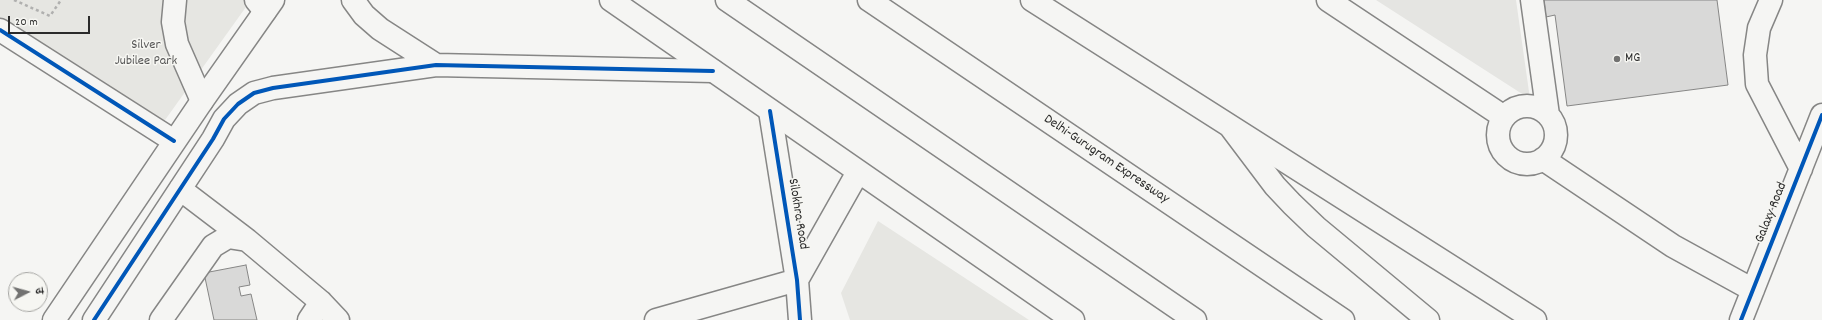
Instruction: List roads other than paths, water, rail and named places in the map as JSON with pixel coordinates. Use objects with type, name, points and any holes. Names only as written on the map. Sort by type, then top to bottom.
[{"type":"main road","points":[[175,0],[173,22],[176,44],[202,101]]},
{"type":"main road","points":[[353,0],[364,15],[380,30],[436,65]]},
{"type":"main road","points":[[611,0],[1073,320]]},
{"type":"main road","points":[[727,0],[1195,320]]},
{"type":"main road","name":"Delhi-Gurugram Expressway","points":[[869,0],[1343,320]]},
{"type":"main road","points":[[1032,0],[1232,129],[1535,320]]},
{"type":"main road","points":[[1328,0],[1504,117]]},
{"type":"main road","points":[[1522,0],[1542,111],[1554,123],[1556,133],[1554,143],[1547,154],[1533,163],[1523,164],[1514,161],[1500,146],[1498,136],[1499,126],[1504,117],[1518,107],[1542,111]]},
{"type":"main road","points":[[1532,0],[1542,111]]},
{"type":"main road","points":[[1771,0],[1759,28],[1755,55],[1757,84],[1801,168]]},
{"type":"main road","points":[[54,320],[202,101],[265,4]]},
{"type":"main road","points":[[0,30],[174,141]]},
{"type":"main road","points":[[94,320],[224,119],[238,104],[254,93],[272,88],[436,65],[713,71]]},
{"type":"main road","name":"Silokhra Road","points":[[770,111],[797,280],[800,320]]},
{"type":"main road","name":"Galaxy Road","points":[[1741,320],[1822,115]]},
{"type":"main road","points":[[1232,129],[1275,186],[1292,204],[1316,227],[1428,320]]},
{"type":"main road","points":[[1547,154],[1673,246],[1756,284]]},
{"type":"main road","name":"Silokhra Road","points":[[797,280],[858,172]]},
{"type":"main road","points":[[180,189],[247,240],[321,302],[338,320]]},
{"type":"main road","points":[[161,320],[213,246],[228,238],[247,240]]},
{"type":"main road","points":[[656,320],[797,280]]},
{"type":"main road","points":[[309,320],[321,302]]},
{"type":"place","name":"MG","points":[[1617,59]]},
{"type":"park label","name":"Silver Jubilee Park","points":[[146,54]]}]
